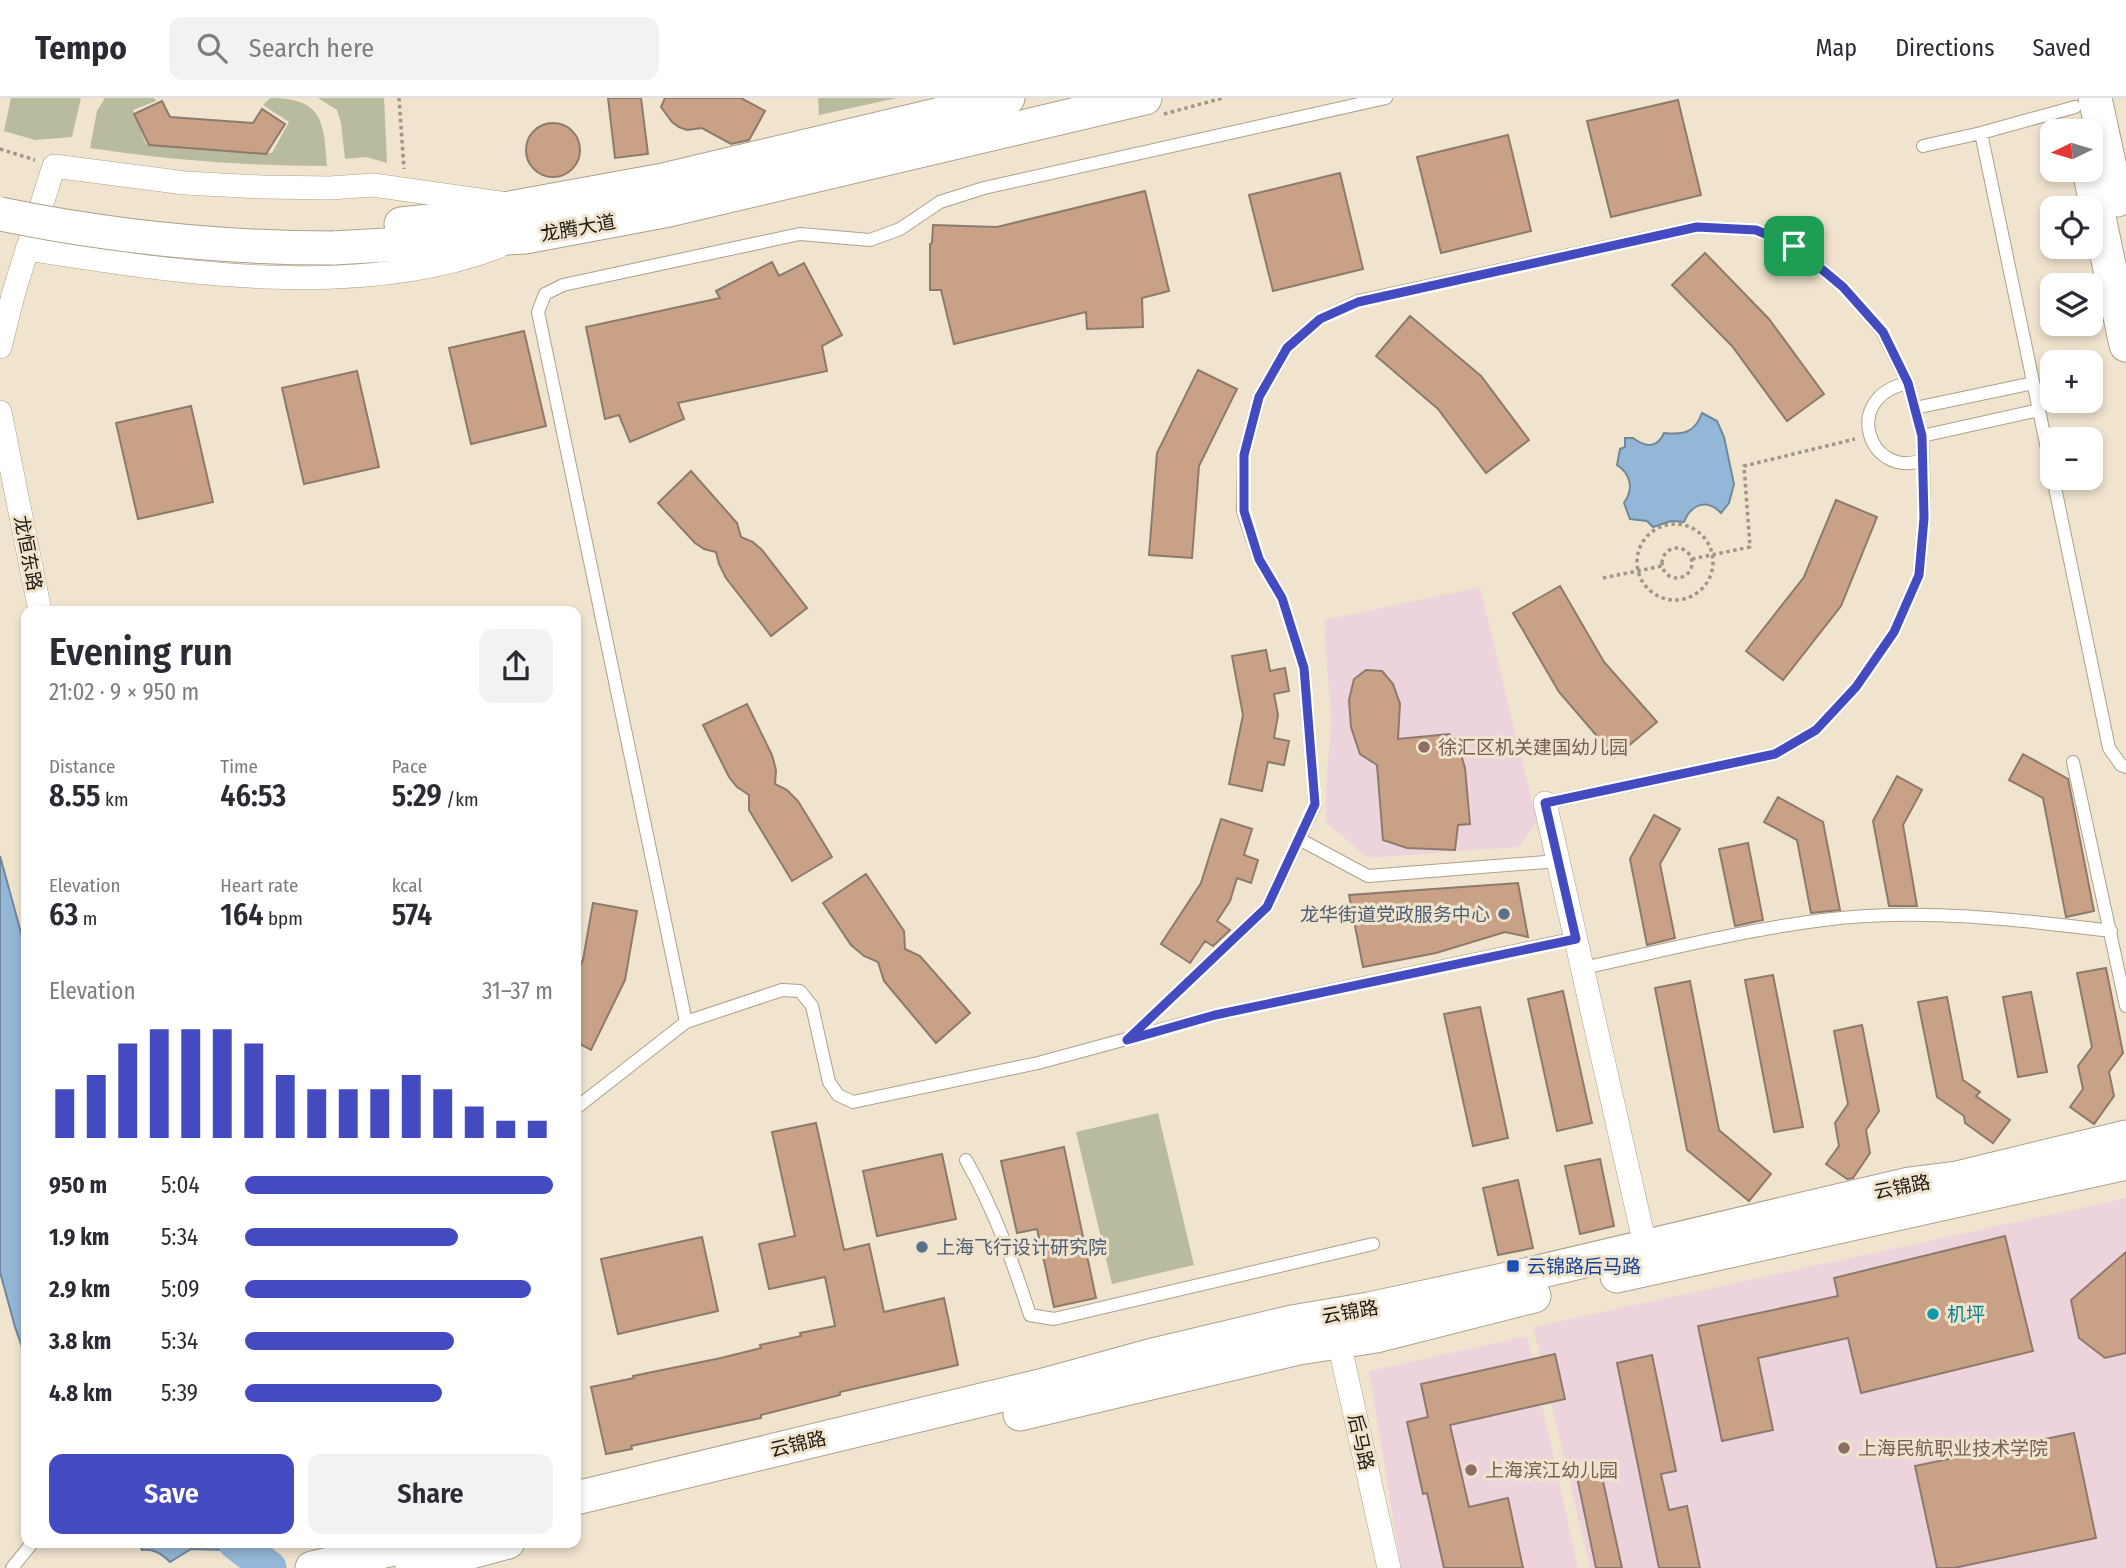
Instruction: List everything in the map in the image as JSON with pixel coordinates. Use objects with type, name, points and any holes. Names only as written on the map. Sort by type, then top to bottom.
[{"type":"main road","name":"龙腾大道","points":[[523,222],[663,180],[1008,98]]},
{"type":"main road","name":"龙腾大道","points":[[0,214],[55,226],[181,243],[259,248],[333,238],[670,210],[1145,98]]},
{"type":"main road","points":[[2081,109],[2126,240]]},
{"type":"main road","points":[[2092,182],[2126,345]]},
{"type":"main road","name":"龙腾大道","points":[[0,194],[59,206],[333,238]]},
{"type":"main road","name":"云锦路","points":[[581,1520],[1285,1351],[1336,1328],[1517,1277],[1645,1245],[1909,1184],[1957,1178],[2126,1137]]},
{"type":"main road","name":"云锦路","points":[[581,1497],[1292,1322],[1376,1336],[1652,1267],[2126,1163]]},
{"type":"main road","points":[[312,1568],[396,1548]]},
{"type":"main road","points":[[412,1568],[487,1548]]},
{"type":"street","points":[[0,347],[27,249],[54,166],[126,177],[263,187],[330,188],[373,185],[523,222]]},
{"type":"street","points":[[27,249],[179,270],[258,275],[370,276],[412,270],[478,254],[523,222]]},
{"type":"street","name":"龙恒东路","points":[[0,412],[39,606]]},
{"type":"street","points":[[1545,803],[1645,1245]]},
{"type":"street","name":"后马路","points":[[1336,1328],[1389,1568]]},
{"type":"lane","points":[[685,1022],[538,312],[545,294],[564,285],[800,234],[870,240],[900,229],[940,202],[984,188],[1386,98]]},
{"type":"lane","points":[[1923,146],[2081,109]]},
{"type":"lane","points":[[1981,133],[2043,427]]},
{"type":"lane","points":[[1127,1040],[1267,907],[1315,804],[1304,668],[1282,598],[1259,559],[1244,511],[1244,455],[1259,397],[1287,348],[1320,319],[1358,302],[1697,227],[1756,230],[1794,246],[1843,287],[1883,332],[1908,383],[1922,436],[1924,518],[1919,575],[1894,632],[1856,687],[1816,730],[1775,754],[1545,803]]},
{"type":"lane","points":[[1908,383],[1893,386],[1882,393],[1874,403],[1869,415],[1870,436],[1879,452],[1890,460],[1902,463],[1923,460]]},
{"type":"lane","points":[[1915,408],[2033,383]]},
{"type":"lane","points":[[1922,436],[2039,410]]},
{"type":"lane","points":[[2056,490],[2109,748],[2121,765],[2126,767]]},
{"type":"lane","points":[[2073,762],[2126,1006]]},
{"type":"lane","points":[[1299,839],[1368,876],[1558,861]]},
{"type":"lane","points":[[1583,968],[1717,939],[1824,920],[1915,914],[2034,921],[2111,931]]},
{"type":"lane","points":[[581,1104],[685,1022],[782,990],[800,991],[812,1006],[829,1082],[838,1095],[853,1102],[1038,1063],[1215,1015],[1576,939]]},
{"type":"lane","points":[[966,1160],[987,1196],[1006,1242],[1030,1315],[1054,1319],[1373,1244]]},
{"type":"lane","points":[[12,1568],[28,1548]]},
{"type":"path","points":[[399,98],[404,169]]},
{"type":"path","points":[[0,149],[54,166]]},
{"type":"path","points":[[1692,559],[1750,547],[1744,466],[1870,436]]},
{"type":"path","points":[[1672,523],[1695,529],[1704,537],[1713,555],[1712,572],[1707,583],[1689,598],[1677,600],[1652,593],[1643,583],[1638,571],[1637,558],[1641,545],[1649,534],[1672,523]]},
{"type":"path","points":[[1673,547],[1687,551],[1692,559],[1688,573],[1679,578],[1669,576],[1662,566],[1664,553],[1673,547]]},
{"type":"path","points":[[1603,578],[1662,566]]},
{"type":"shaded area","name":"徐汇区机关建国幼儿园","points":[[1480,587],[1537,822],[1518,847],[1368,858],[1326,822],[1331,721],[1324,620]]},
{"type":"shaded area","name":"上海民航职业技术学院","points":[[2126,1198],[2126,1568],[1590,1568],[1533,1327]]},
{"type":"shaded area","name":"上海滨江幼儿园","points":[[1527,1336],[1578,1568],[1401,1568],[1369,1371]]},
{"type":"green space","points":[[11,98],[81,98],[72,137],[35,140],[4,131]]},
{"type":"green space","points":[[105,98],[154,98],[156,101],[133,110],[146,144],[272,153],[289,122],[263,105],[270,98],[301,102],[311,108],[322,125],[327,166],[208,162],[90,148],[97,111]]},
{"type":"green space","points":[[318,98],[384,98],[387,163],[366,157],[345,159],[337,110]]},
{"type":"green space","points":[[818,98],[897,98],[819,115]]},
{"type":"green space","points":[[1158,1113],[1194,1265],[1112,1284],[1076,1132]]},
{"type":"water","points":[[1702,413],[1717,421],[1724,437],[1734,484],[1729,503],[1721,513],[1710,506],[1695,507],[1684,522],[1671,521],[1653,527],[1647,521],[1630,519],[1624,503],[1630,482],[1617,465],[1620,449],[1625,447],[1625,438],[1633,438],[1646,445],[1654,444],[1664,433],[1677,434],[1692,429]]},
{"type":"water","points":[[0,856],[21,933],[21,1344],[0,1272]]},
{"type":"water","points":[[141,1548],[232,1548],[191,1549],[170,1562],[157,1552]]},
{"type":"building","points":[[608,98],[641,98],[648,154],[615,158]]},
{"type":"building","points":[[665,98],[741,98],[765,111],[749,140],[731,144],[702,128],[687,130],[679,127],[661,107]]},
{"type":"building","points":[[1678,100],[1701,195],[1611,217],[1587,121]]},
{"type":"building","points":[[162,101],[170,117],[253,123],[262,109],[285,124],[266,154],[149,145],[134,114]]},
{"type":"building","points":[[553,123],[572,131],[580,150],[572,169],[553,177],[534,169],[526,150],[534,131]]},
{"type":"building","points":[[1508,135],[1531,231],[1441,253],[1417,157]]},
{"type":"building","points":[[1340,173],[1363,269],[1273,291],[1249,195]]},
{"type":"building","points":[[1145,191],[1169,291],[1142,298],[1143,327],[1087,329],[1086,312],[954,344],[941,290],[930,290],[930,244],[933,225],[997,227]]},
{"type":"building","points":[[1705,253],[1769,319],[1824,394],[1787,421],[1732,346],[1672,285]]},
{"type":"building","points":[[772,262],[779,276],[804,263],[842,335],[822,346],[827,371],[678,403],[684,419],[630,442],[619,415],[605,419],[586,327],[720,298],[716,291]]},
{"type":"building","points":[[1410,316],[1481,376],[1529,440],[1486,473],[1438,409],[1376,356]]},
{"type":"building","points":[[524,331],[546,426],[471,444],[449,348]]},
{"type":"building","points":[[1198,370],[1237,389],[1199,466],[1192,558],[1149,555],[1157,453]]},
{"type":"building","points":[[357,371],[379,467],[304,484],[282,388]]},
{"type":"building","points":[[191,406],[213,502],[138,519],[116,423]]},
{"type":"building","points":[[691,471],[737,523],[741,537],[762,550],[807,608],[771,636],[726,578],[716,552],[695,543],[658,503]]},
{"type":"building","points":[[1836,500],[1877,517],[1841,606],[1783,680],[1746,651],[1804,577]]},
{"type":"building","points":[[1560,586],[1604,662],[1657,722],[1615,757],[1559,692],[1513,613]]},
{"type":"building","points":[[1266,650],[1270,671],[1285,668],[1289,691],[1274,694],[1278,715],[1274,738],[1289,741],[1284,765],[1268,762],[1262,791],[1229,784],[1243,715],[1232,656]]},
{"type":"building","points":[[1366,670],[1382,671],[1393,684],[1400,704],[1398,739],[1449,734],[1457,741],[1465,768],[1470,824],[1458,825],[1455,850],[1407,848],[1383,840],[1377,765],[1360,754],[1351,727],[1349,700],[1354,679]]},
{"type":"building","points":[[747,704],[772,755],[776,770],[775,784],[787,790],[798,801],[832,857],[792,881],[749,810],[749,795],[729,777],[703,725]]},
{"type":"building","points":[[2023,754],[2068,779],[2094,911],[2066,917],[2043,798],[2009,780]]},
{"type":"building","points":[[1897,776],[1922,790],[1903,825],[1917,906],[1889,906],[1873,821]]},
{"type":"building","points":[[1778,797],[1823,822],[1840,910],[1811,913],[1797,840],[1764,822]]},
{"type":"building","points":[[1654,815],[1680,829],[1660,864],[1675,938],[1647,945],[1630,859]]},
{"type":"building","points":[[1221,819],[1252,829],[1244,855],[1258,860],[1251,883],[1237,878],[1230,901],[1217,921],[1230,930],[1213,946],[1205,941],[1190,963],[1161,944],[1201,883]]},
{"type":"building","points":[[1748,843],[1763,920],[1735,926],[1719,849]]},
{"type":"building","points":[[866,874],[904,931],[905,949],[920,956],[970,1013],[936,1043],[884,981],[878,962],[864,956],[851,945],[823,903]]},
{"type":"building","points":[[1518,883],[1528,937],[1505,932],[1436,953],[1363,967],[1349,895]]},
{"type":"building","points":[[593,903],[637,911],[625,980],[591,1050],[581,1045],[583,960]]},
{"type":"building","points":[[2106,968],[2123,1053],[2109,1072],[2114,1096],[2094,1124],[2070,1107],[2083,1089],[2078,1066],[2092,1047],[2077,973]]},
{"type":"building","points":[[1773,975],[1803,1127],[1774,1132],[1745,980]]},
{"type":"building","points":[[1690,981],[1719,1130],[1771,1174],[1749,1201],[1687,1150],[1655,988]]},
{"type":"building","points":[[1563,991],[1592,1123],[1557,1131],[1528,999]]},
{"type":"building","points":[[2031,992],[2047,1072],[2018,1077],[2003,997]]},
{"type":"building","points":[[1947,997],[1963,1080],[1980,1092],[1976,1096],[2010,1120],[1993,1143],[1965,1123],[1964,1116],[1937,1097],[1918,1002]]},
{"type":"building","points":[[1480,1007],[1508,1138],[1473,1146],[1444,1014]]},
{"type":"building","points":[[1862,1025],[1879,1111],[1866,1130],[1870,1153],[1853,1178],[1847,1179],[1826,1164],[1839,1146],[1835,1123],[1848,1104],[1834,1031]]},
{"type":"building","points":[[816,1123],[844,1250],[869,1244],[884,1312],[944,1298],[958,1365],[840,1392],[840,1395],[761,1415],[761,1418],[631,1446],[632,1449],[606,1454],[591,1387],[761,1348],[760,1345],[801,1336],[800,1333],[835,1326],[825,1277],[769,1289],[759,1244],[795,1236],[772,1132]]},
{"type":"building","points":[[1064,1147],[1096,1298],[1054,1307],[1037,1229],[1017,1233],[1001,1161]]},
{"type":"building","points":[[942,1154],[956,1219],[877,1236],[863,1171]]},
{"type":"building","points":[[1600,1159],[1614,1226],[1580,1234],[1565,1166]]},
{"type":"building","points":[[1518,1180],[1533,1248],[1498,1255],[1483,1188]]},
{"type":"building","name":"机坪","points":[[2005,1236],[2033,1351],[1861,1393],[1848,1338],[1758,1358],[1773,1430],[1722,1441],[1698,1326],[1838,1296],[1834,1278]]},
{"type":"building","points":[[702,1237],[718,1311],[618,1334],[601,1259]]},
{"type":"building","points":[[2126,1252],[2126,1353],[2105,1358],[2079,1338],[2071,1300]]},
{"type":"building","points":[[1555,1354],[1565,1399],[1450,1425],[1469,1507],[1508,1498],[1523,1568],[1444,1568],[1427,1493],[1423,1494],[1407,1422],[1428,1417],[1421,1384]]},
{"type":"building","points":[[1652,1355],[1676,1471],[1661,1474],[1669,1510],[1687,1506],[1700,1568],[1659,1568],[1617,1363]]},
{"type":"building","points":[[2074,1433],[2096,1538],[1954,1568],[1937,1568],[1915,1466]]},
{"type":"building","points":[[1601,1472],[1622,1568],[1596,1568],[1577,1477]]},
{"type":"waterway","points":[[243,1548],[269,1568]]},
{"type":"place","name":"徐汇区机关建国幼儿园","points":[[1424,747]]},
{"type":"place","name":"龙华街道党政服务中心","points":[[1504,914]]},
{"type":"place","name":"上海飞行设计研究院","points":[[922,1247]]},
{"type":"place","name":"云锦路后马路","points":[[1513,1266]]},
{"type":"place","name":"机坪","points":[[1933,1314]]},
{"type":"place","name":"上海民航职业技术学院","points":[[1844,1448]]},
{"type":"place","name":"上海滨江幼儿园","points":[[1471,1470]]},
{"type":"route","points":[[1697,227],[1756,230],[1794,246],[1843,287],[1883,332],[1908,383],[1922,436],[1924,518],[1919,575],[1894,632],[1856,687],[1816,730],[1775,754],[1545,803],[1576,939],[1215,1015],[1127,1040],[1267,907],[1315,804],[1304,668],[1282,598],[1259,559],[1244,511],[1244,455],[1259,397],[1287,348],[1320,319],[1358,302],[1697,227]]}]
